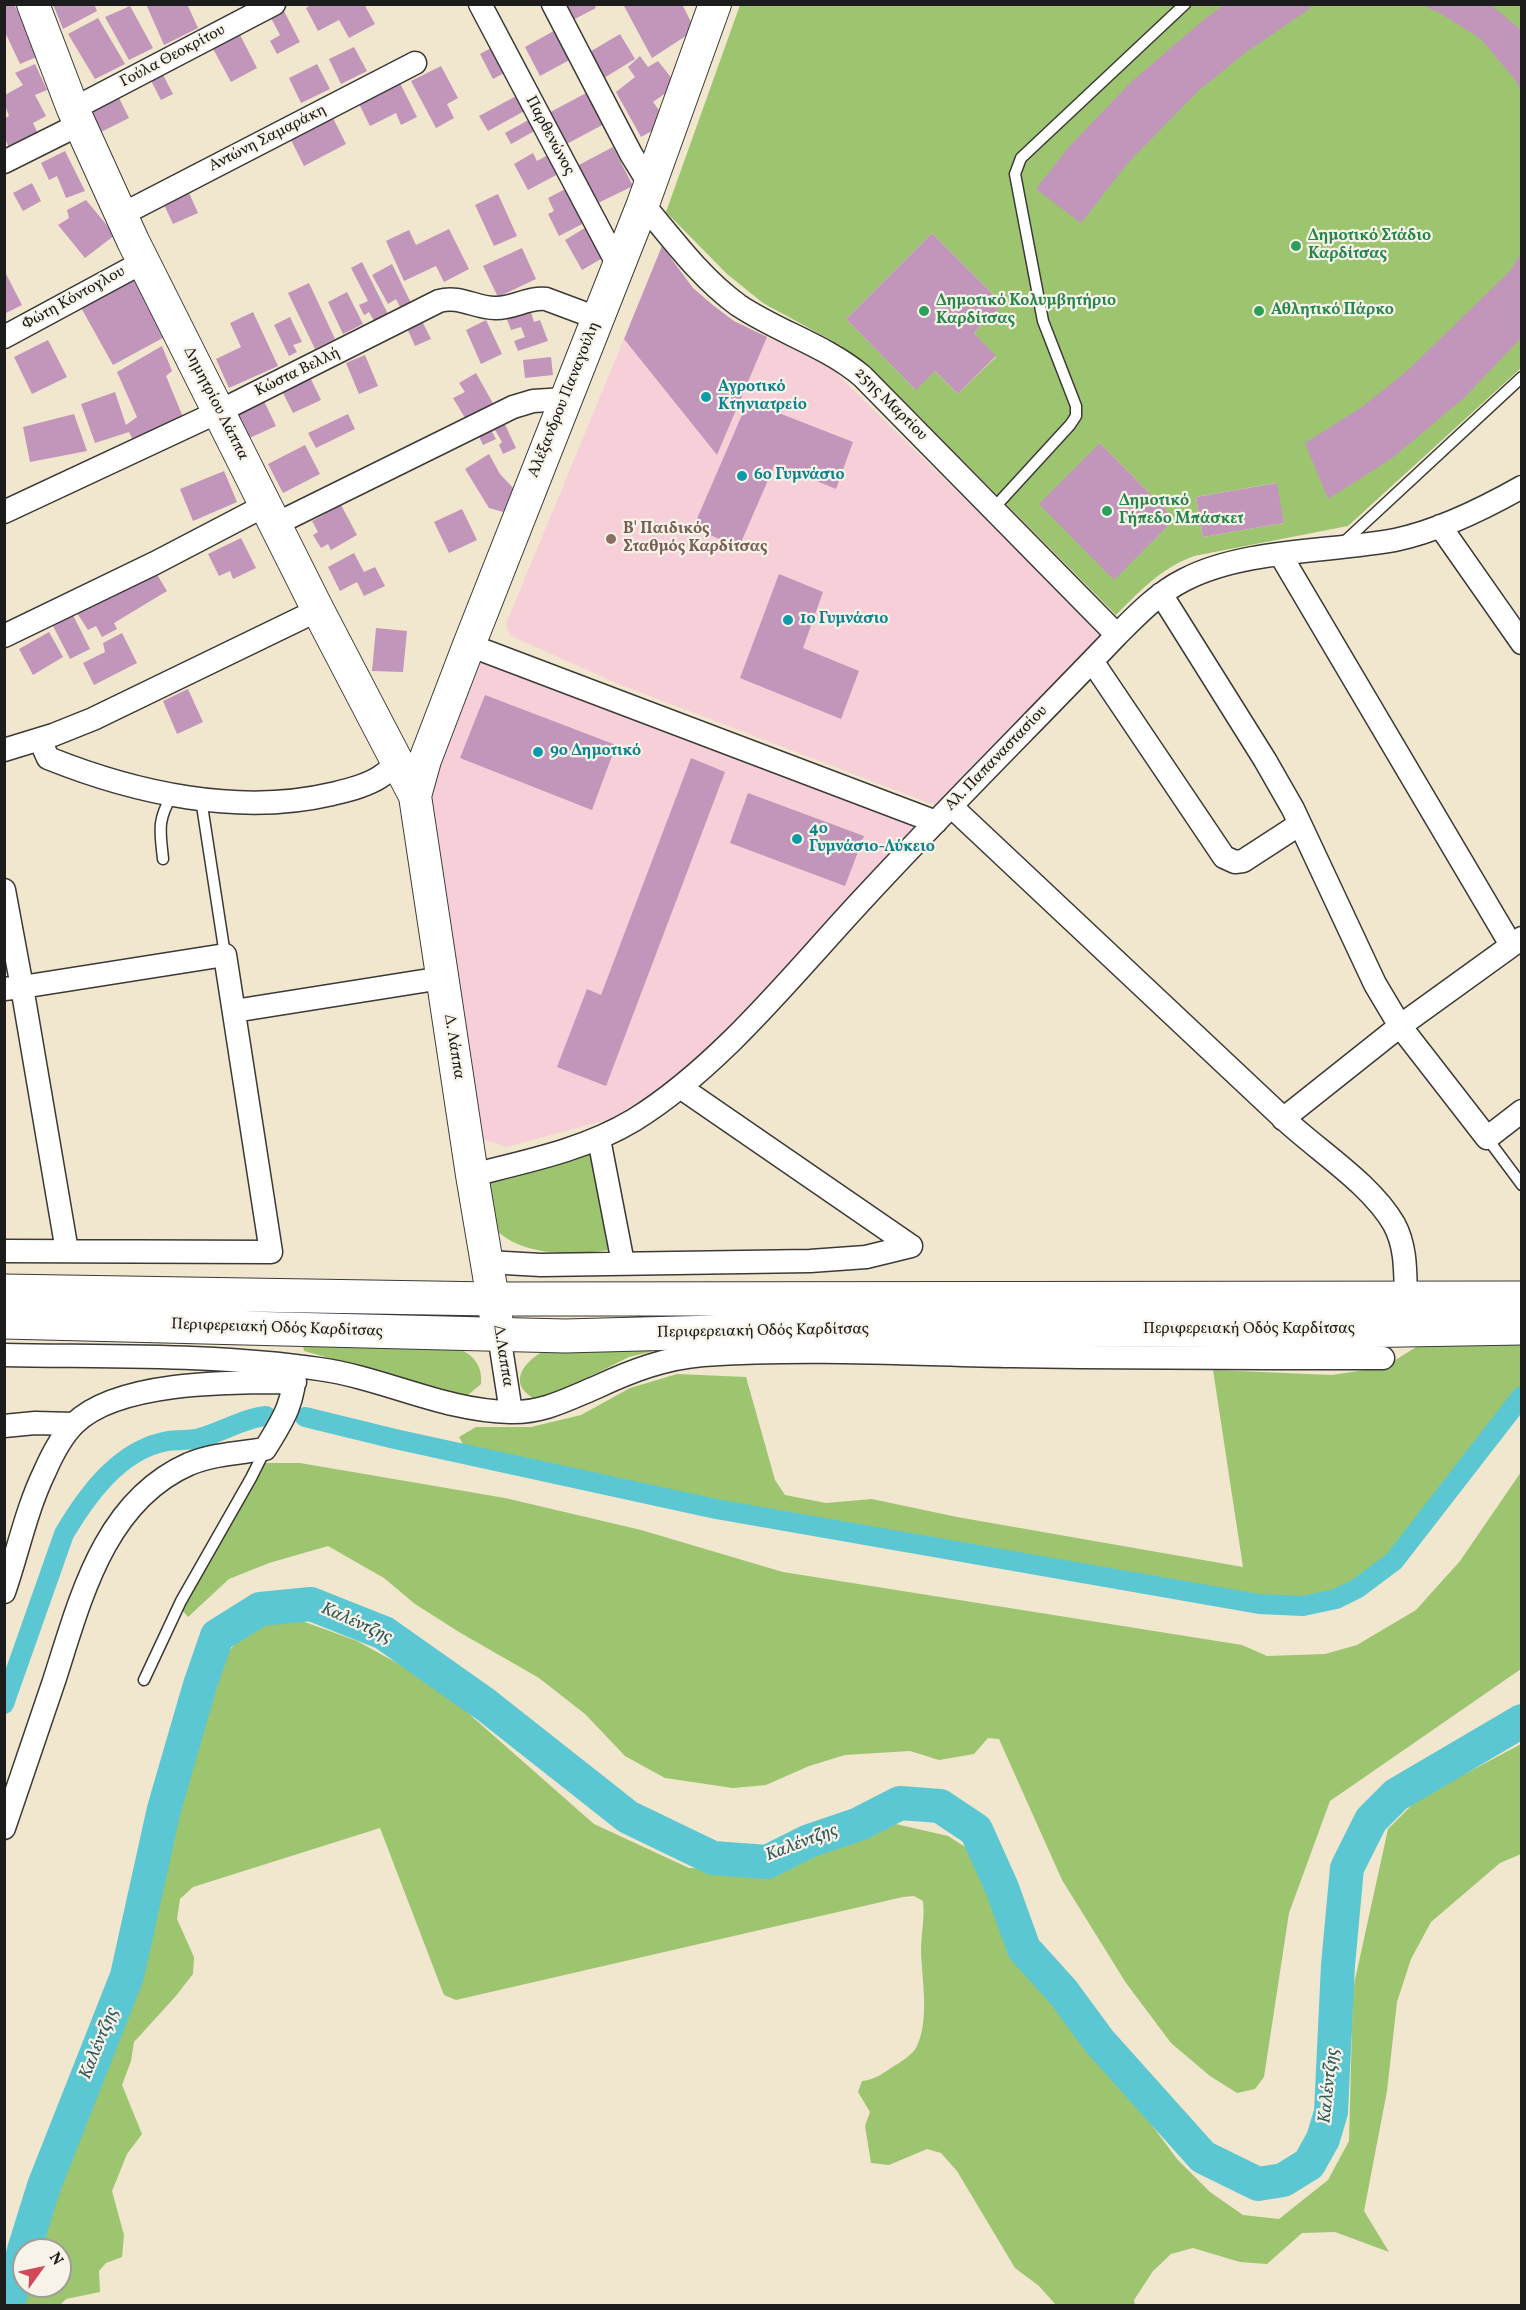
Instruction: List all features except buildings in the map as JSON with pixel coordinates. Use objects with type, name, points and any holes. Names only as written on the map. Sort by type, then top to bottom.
[{"type":"main road","name":"Περιφερειακή Οδός Καρδίτσας","points":[[4,1291],[493,1299],[1406,1300],[1521,1298]]},
{"type":"main road","name":"Περιφερειακή Οδός Καρδίτσας","points":[[4,1322],[500,1335],[632,1335],[830,1329],[1346,1331],[1521,1328]]},
{"type":"street","name":"Δημητρίου Λάππα","points":[[33,4],[76,117],[143,262],[318,610],[415,796]]},
{"type":"street","name":"Γούλα Θεοκρίτου","points":[[4,162],[76,117],[274,4]]},
{"type":"street","name":"Παρθενώνος","points":[[480,4],[619,267]]},
{"type":"street","name":"25ης Μαρτίου","points":[[553,4],[632,154],[647,195],[712,284],[760,318],[814,344],[850,366],[1117,635]]},
{"type":"street","name":"Αλέξανδρου Παναγούλη","points":[[415,796],[425,760],[469,645],[647,195],[715,4]]},
{"type":"street","name":"Αντώνη Σαμαράκη","points":[[121,215],[415,63]]},
{"type":"street","name":"Φώτη Κόντογλου","points":[[4,336],[143,262]]},
{"type":"street","name":"Κώστα Βελλή","points":[[4,512],[218,412],[448,298],[461,299],[482,307],[496,309],[538,298],[546,299],[597,318]]},
{"type":"street","points":[[4,636],[155,563],[271,515],[513,407],[533,402],[565,399]]},
{"type":"street","name":"Αλ. Παπαναστασίου","points":[[472,1175],[563,1152],[599,1139],[642,1115],[680,1087],[735,1038],[1117,635],[1161,594],[1182,580],[1202,571],[1280,554],[1397,540],[1440,526],[1521,487]]},
{"type":"street","points":[[1440,526],[1521,643]]},
{"type":"street","points":[[1280,554],[1516,942],[1400,1026],[1283,1119]]},
{"type":"street","points":[[1161,594],[1265,760],[1300,824],[1375,984],[1400,1026],[1486,1138],[1521,1111]]},
{"type":"street","points":[[4,750],[70,729],[318,610]]},
{"type":"street","points":[[469,645],[944,815],[1374,1199],[1393,1224],[1403,1248],[1406,1300]]},
{"type":"street","points":[[1092,661],[1224,857],[1235,862],[1243,861],[1300,824]]},
{"type":"street","points":[[40,740],[48,758],[117,783],[201,799],[285,801],[318,797],[379,778],[398,763]]},
{"type":"street","name":"Δ. Λάππα","points":[[415,796],[493,1299]]},
{"type":"street","points":[[4,890],[13,988],[67,1251]]},
{"type":"street","points":[[4,1251],[271,1252],[225,955],[13,988]]},
{"type":"street","points":[[234,1011],[442,978]]},
{"type":"street","points":[[487,1262],[541,1265],[810,1261],[866,1257],[911,1246],[680,1087]]},
{"type":"street","points":[[599,1139],[623,1263]]},
{"type":"street","name":"Δ.Λαππα","points":[[493,1299],[511,1413]]},
{"type":"street","points":[[4,1355],[198,1359],[295,1374],[346,1375],[430,1399],[511,1413],[541,1410],[659,1362],[697,1355],[817,1352],[1092,1357],[1383,1358]]},
{"type":"street","points":[[4,1592],[38,1487],[52,1456],[74,1424],[106,1403],[139,1392],[295,1374]]},
{"type":"street","points":[[4,1828],[84,1588],[108,1539],[144,1496],[164,1479],[187,1465],[222,1454],[265,1449],[288,1411],[295,1374]]},
{"type":"street","points":[[4,1426],[35,1423],[74,1424]]},
{"type":"lane","points":[[993,509],[1076,416],[1076,406],[1043,321],[1015,174],[1021,158],[1185,4]]},
{"type":"lane","points":[[1337,548],[1521,377]]},
{"type":"lane","points":[[163,859],[160,819],[162,810],[171,795]]},
{"type":"lane","points":[[201,799],[225,955]]},
{"type":"lane","points":[[1486,1138],[1521,1185]]},
{"type":"lane","points":[[144,1680],[182,1601],[265,1449]]},
{"type":"shaded area","points":[[767,337],[828,365],[1102,634],[937,806],[621,685],[511,636],[506,624],[624,339],[717,455]]},
{"type":"shaded area","points":[[477,660],[918,827],[721,1038],[660,1088],[610,1119],[506,1147],[479,1138],[427,796]]},
{"type":"green space","name":"Αθλητικό Πάρκο","points":[[740,5],[1521,5],[1521,368],[1348,526],[1194,556],[1161,574],[1116,615],[871,368],[840,345],[763,303],[727,274],[666,212]],"holes":[[[932,233],[1003,304],[974,333],[996,357],[958,394],[935,371],[915,389],[846,319]],[[1100,443],[1175,519],[1114,579]],[[1276,483],[1284,523],[1203,537],[1196,497]]]},
{"type":"green space","points":[[597,1152],[609,1250],[566,1253],[536,1250],[522,1246],[497,1231],[486,1188],[489,1183]]},
{"type":"green space","points":[[1429,1339],[1521,1339],[1521,1389],[1391,1559],[1336,1593],[1296,1601],[1241,1597],[713,1502],[465,1448],[459,1437],[476,1427],[531,1427],[581,1415],[630,1388],[677,1374],[746,1377],[775,1480],[785,1495],[826,1503],[872,1499],[957,1517],[1243,1567],[1213,1370],[1332,1375],[1384,1367]]},
{"type":"green space","points":[[303,1345],[459,1349],[476,1362],[481,1372],[481,1384],[468,1395],[462,1396],[304,1351]]},
{"type":"green space","points":[[658,1350],[629,1357],[553,1395],[537,1400],[522,1388],[520,1382],[523,1369],[542,1352]]},
{"type":"green space","points":[[265,1463],[300,1463],[505,1498],[641,1530],[783,1572],[1242,1645],[1267,1656],[1325,1654],[1357,1645],[1416,1610],[1460,1561],[1521,1472],[1521,1669],[1330,1801],[1289,1913],[1264,2077],[1255,2089],[1237,2093],[1210,2076],[1171,2043],[1126,1983],[1062,1880],[999,1739],[988,1738],[974,1754],[939,1760],[910,1751],[845,1755],[809,1766],[766,1785],[733,1788],[665,1778],[625,1756],[585,1714],[539,1678],[459,1632],[415,1604],[384,1578],[328,1546],[269,1563],[229,1579],[188,1617],[182,1610]]},
{"type":"green space","points":[[302,1621],[357,1641],[435,1684],[594,1824],[689,1868],[768,1872],[896,1824],[948,1836],[973,1852],[1006,1936],[1109,2067],[1177,2159],[1210,2192],[1243,2215],[1279,2219],[1328,2180],[1349,2141],[1353,1989],[1388,1829],[1418,1799],[1521,1744],[1521,1854],[1500,1863],[1431,1922],[1411,1959],[1397,2002],[1387,2091],[1364,2211],[1389,2252],[1335,2232],[1302,2233],[1267,2264],[1240,2262],[1193,2248],[1171,2254],[1153,2271],[1134,2300],[1135,2305],[1056,2305],[1039,2286],[1015,2268],[957,2171],[941,2153],[927,2149],[889,2165],[871,2163],[865,2126],[870,2112],[858,2092],[862,2081],[880,2075],[908,2057],[916,2048],[920,2038],[924,2014],[921,1952],[923,1901],[914,1896],[903,1897],[456,2000],[444,1995],[380,1828],[193,1887],[180,1899],[177,1919],[194,1957],[193,1974],[134,2042],[131,2061],[122,2085],[142,2134],[127,2154],[112,2191],[124,2235],[122,2257],[106,2263],[99,2271],[100,2292],[72,2298],[72,2238],[42,2238],[134,1996],[209,1691],[223,1657],[243,1636],[267,1623]]},
{"type":"green space","points":[[21,2298],[71,2298],[60,2305],[18,2305]]},
{"type":"waterway","points":[[305,1417],[395,1439],[716,1509],[1259,1604],[1303,1606],[1336,1599],[1358,1588],[1394,1561],[1522,1396]]},
{"type":"waterway","points":[[4,1704],[64,1534],[94,1490],[120,1464],[135,1453],[151,1446],[168,1441],[200,1438],[249,1419],[266,1416]]},
{"type":"waterway","name":"Καλέντζης","points":[[28,2238],[44,2186],[127,1976],[164,1809],[200,1685],[217,1636],[260,1609],[311,1604],[384,1633],[486,1705],[628,1817],[713,1858],[767,1862],[809,1841],[859,1824],[900,1803],[940,1806],[976,1830],[1002,1888],[1024,1949],[1063,1992],[1099,2041],[1203,2157],[1258,2184],[1283,2180],[1309,2164],[1323,2139],[1331,2112],[1338,1965],[1347,1868],[1371,1820],[1396,1795],[1522,1721]]},
{"type":"waterway","name":"Καλέντζης","points":[[7,2306],[12,2290]]},
{"type":"place","name":"Δημοτικό Στάδιο Καρδίτσας","points":[[1296,246]]},
{"type":"place","name":"Δημοτικό Κολυμβητήριο Καρδίτσας","points":[[924,311]]},
{"type":"place","name":"Αθλητικό Πάρκο","points":[[1259,311]]},
{"type":"place","name":"Αγροτικό Κτηνιατρείο","points":[[706,397]]},
{"type":"place","name":"6ο Γυμνάσιο","points":[[742,476]]},
{"type":"place","name":"Δημοτικό Γήπεδο Μπάσκετ","points":[[1107,511]]},
{"type":"place","name":"Β' Παιδικός Σταθμός Καρδίτσας","points":[[611,539]]},
{"type":"place","name":"1ο Γυμνάσιο","points":[[788,620]]},
{"type":"place","name":"9ο Δημοτικό","points":[[538,752]]},
{"type":"place","name":"4ο Γυμνάσιο-Λύκειο","points":[[797,839]]}]
